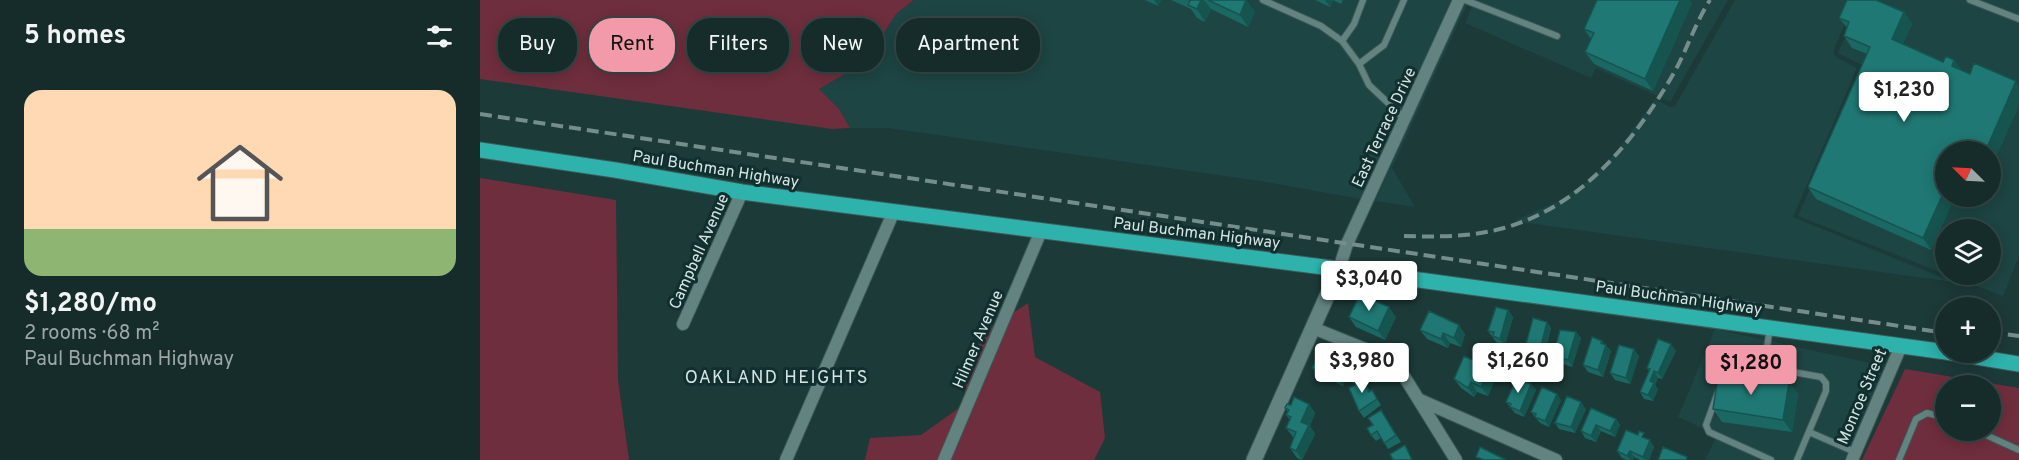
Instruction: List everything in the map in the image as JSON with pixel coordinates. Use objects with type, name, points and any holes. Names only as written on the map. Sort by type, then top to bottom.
[{"type":"main road","name":"Paul Buchman Highway","points":[[480,150],[742,192],[1339,269],[1935,350]]},
{"type":"main road","name":"Paul Buchman Highway","points":[[2001,361],[2019,364]]},
{"type":"street","name":"East Terrace Drive","points":[[1339,269],[1347,244],[1459,0]]},
{"type":"street","name":"Campbell Avenue","points":[[683,324],[742,192]]},
{"type":"street","points":[[786,460],[894,211]]},
{"type":"street","name":"Hilmer Avenue","points":[[944,460],[1041,231]]},
{"type":"street","points":[[1254,460],[1339,269]]},
{"type":"street","points":[[1313,328],[1380,355],[1402,373],[1456,460]]},
{"type":"street","name":"Monroe Street","points":[[1853,456],[1901,345]]},
{"type":"street","points":[[1420,400],[1556,460]]},
{"type":"lane","points":[[1263,0],[1321,26],[1342,42],[1359,64],[1369,85],[1405,120]]},
{"type":"lane","points":[[1342,42],[1364,0]]},
{"type":"lane","points":[[1359,64],[1384,45],[1404,0]]},
{"type":"lane","points":[[1465,0],[1557,36]]},
{"type":"lane","points":[[1970,0],[2019,19]]},
{"type":"lane","points":[[1764,366],[1770,328]]},
{"type":"lane","points":[[1771,460],[1709,432],[1706,425],[1731,364],[1736,362],[1806,372],[1821,377],[1826,383],[1823,402],[1797,460]]},
{"type":"lane","points":[[1899,460],[1916,419],[1927,413],[1935,415]]},
{"type":"lane","points":[[1809,432],[1853,456]]},
{"type":"lane","points":[[1999,441],[2019,450]]},
{"type":"shaded area","points":[[480,0],[914,0],[896,14],[884,33],[884,18],[801,18],[801,72],[849,72],[819,89],[839,109],[850,128],[832,129],[480,79]]},
{"type":"shaded area","points":[[914,0],[1451,0],[1361,199],[1260,181],[888,128],[850,128],[839,109],[819,89],[849,72],[884,72],[884,33],[896,14]]},
{"type":"shaded area","points":[[1466,0],[1469,0],[1392,168],[1415,207],[1375,201]]},
{"type":"shaded area","points":[[1475,0],[1728,0],[1670,102],[1596,68],[1591,78],[1465,23]]},
{"type":"shaded area","points":[[1735,0],[1855,0],[1833,52],[1836,57],[1857,68],[1793,217],[1935,275],[1935,279],[1514,221],[1558,201],[1591,179],[1615,153],[1655,99],[1670,107],[1675,106]]},
{"type":"shaded area","points":[[1861,0],[2019,0],[2019,256],[2003,296],[1974,285],[2001,285],[2001,219],[1935,219],[1935,270],[1798,216],[1864,66],[1838,53]]},
{"type":"shaded area","points":[[480,178],[616,200],[618,380],[629,460],[480,460]]},
{"type":"shaded area","points":[[1028,303],[1035,357],[1100,392],[1105,438],[1094,460],[865,460],[870,438],[921,435],[966,403],[964,364],[993,326]]},
{"type":"shaded area","points":[[1715,329],[1884,366],[1844,460],[1705,460],[1717,435],[1678,417]]},
{"type":"shaded area","points":[[1905,369],[1941,375],[1935,375],[1935,441],[2001,441],[2001,385],[2019,388],[2019,460],[1862,460]]},
{"type":"building","points":[[1189,0],[1201,0],[1197,9],[1188,5]]},
{"type":"building","points":[[1208,0],[1246,0],[1240,15]]},
{"type":"building","points":[[1597,0],[1680,0],[1645,79],[1585,52],[1594,33],[1584,29]]},
{"type":"building","points":[[1847,0],[1876,0],[1904,12],[1892,39],[1943,62],[1946,56],[1954,60],[1952,66],[1970,74],[1974,63],[2016,81],[1990,141],[1935,141],[1935,207],[1937,207],[1923,238],[1808,187],[1870,47],[1844,36],[1849,22],[1839,18]]},
{"type":"building","points":[[1360,294],[1389,307],[1378,331],[1349,317]]},
{"type":"building","points":[[1496,307],[1508,310],[1500,339],[1493,336],[1494,332],[1488,331]]},
{"type":"building","points":[[1429,311],[1459,325],[1454,338],[1443,333],[1441,339],[1420,330]]},
{"type":"building","points":[[1533,318],[1547,322],[1541,346],[1526,344]]},
{"type":"building","points":[[1560,330],[1576,332],[1568,360],[1553,356]]},
{"type":"building","points":[[1592,337],[1606,345],[1598,370],[1583,365]]},
{"type":"building","points":[[1658,339],[1671,344],[1658,373],[1654,371],[1650,381],[1654,383],[1648,395],[1640,392],[1650,369],[1647,368]]},
{"type":"building","points":[[1619,345],[1634,349],[1626,378],[1610,373]]},
{"type":"building","points":[[1319,353],[1344,366],[1338,379],[1312,368]]},
{"type":"building","points":[[1464,356],[1490,368],[1481,387],[1471,382],[1468,388],[1454,379]]},
{"type":"building","points":[[1744,368],[1755,369],[1754,376],[1743,375]]},
{"type":"building","points":[[1719,371],[1789,382],[1783,420],[1713,409]]},
{"type":"building","points":[[1360,376],[1369,392],[1372,390],[1377,399],[1359,411],[1349,388],[1355,385],[1352,381]]},
{"type":"building","points":[[1517,377],[1531,384],[1520,411],[1510,407],[1511,404],[1506,402]]},
{"type":"building","points":[[1542,387],[1557,394],[1545,421],[1535,417],[1536,414],[1531,412]]},
{"type":"building","points":[[1567,396],[1581,402],[1571,427],[1555,423]]},
{"type":"building","points":[[1294,397],[1309,404],[1301,422],[1309,425],[1296,451],[1290,448],[1296,432],[1286,428],[1291,417],[1286,415],[1289,410],[1285,408],[1287,404],[1291,405]]},
{"type":"building","points":[[1591,408],[1616,419],[1610,431],[1596,425],[1591,436],[1581,431]]},
{"type":"building","points":[[1381,410],[1396,435],[1384,443],[1377,431],[1371,435],[1367,428],[1373,425],[1368,418]]},
{"type":"building","points":[[1626,430],[1638,435],[1639,431],[1644,433],[1642,437],[1650,440],[1643,457],[1630,451],[1627,456],[1617,451]]},
{"type":"building","points":[[1405,445],[1412,460],[1393,460],[1390,454]]},
{"type":"building","points":[[1480,447],[1506,460],[1484,460],[1476,457]]},
{"type":"building","points":[[1663,447],[1687,457],[1686,460],[1658,460]]},
{"type":"railway","points":[[1404,236],[1467,235],[1504,228],[1557,205],[1580,189],[1621,149],[1656,103],[1710,0]]},
{"type":"railway","points":[[480,114],[1935,331]]},
{"type":"railway","points":[[2001,334],[2019,336]]},
{"type":"district","name":"OAKLAND HEIGHTS","points":[[777,377]]}]
